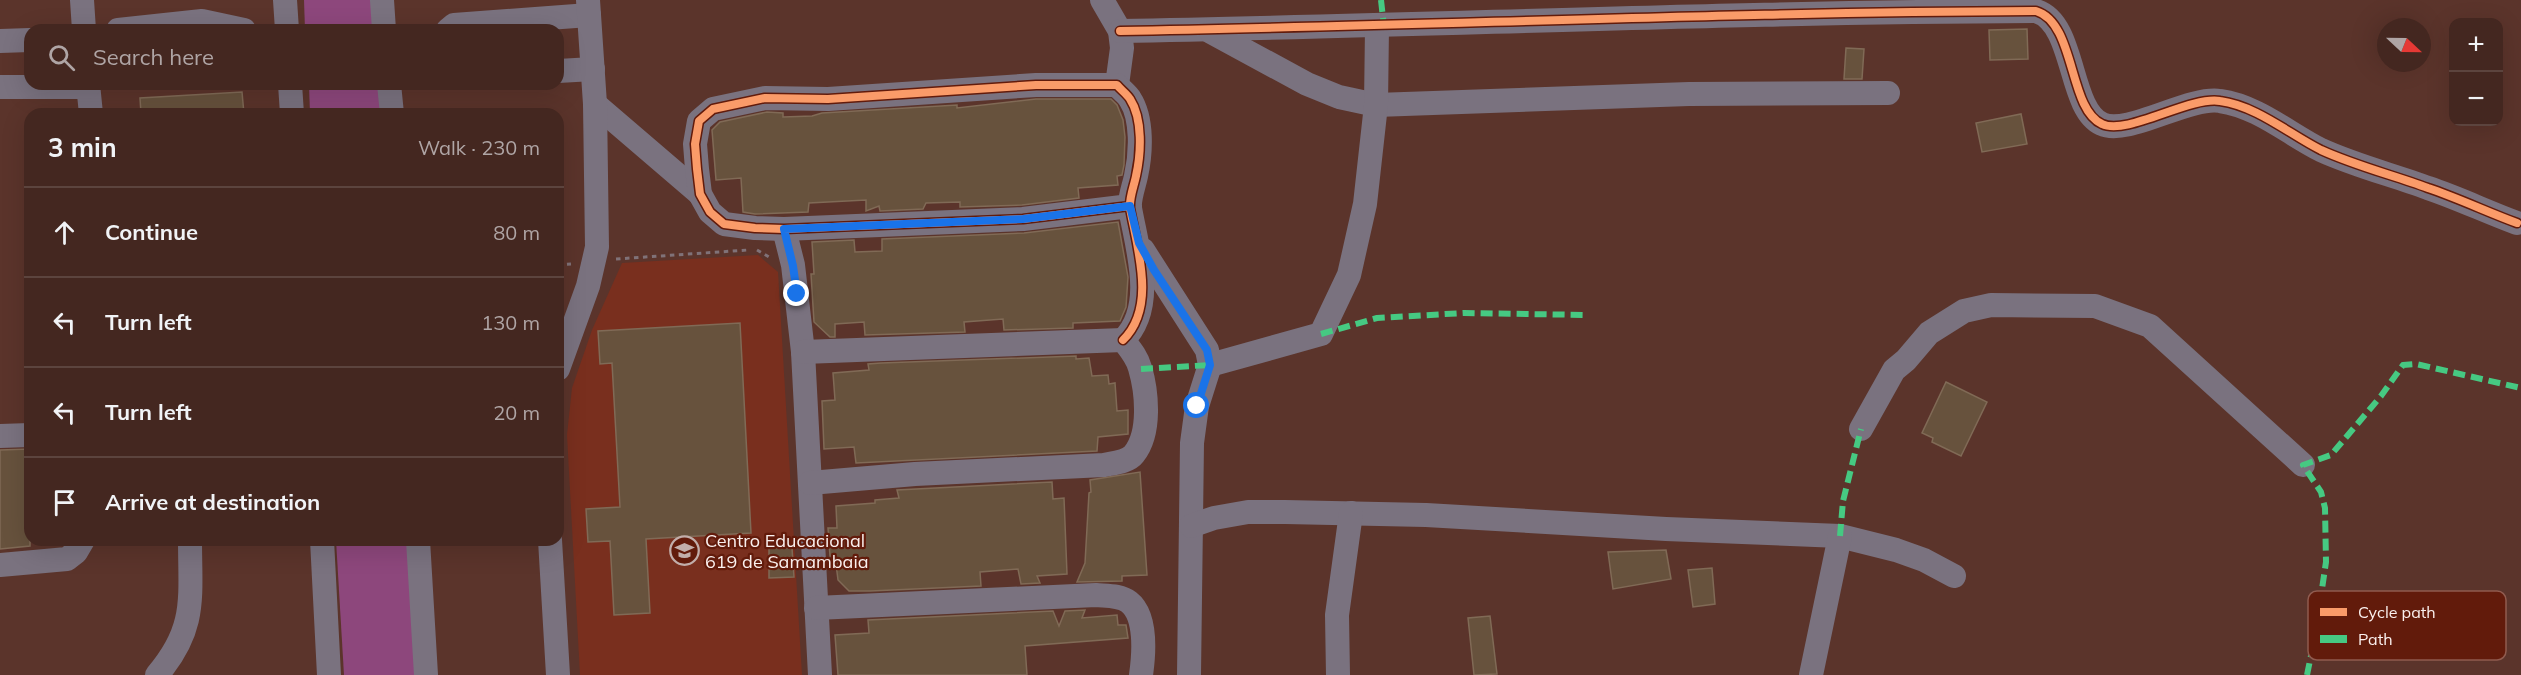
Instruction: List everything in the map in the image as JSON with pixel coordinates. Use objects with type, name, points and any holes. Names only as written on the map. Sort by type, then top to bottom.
[{"type":"street","points":[[82,0],[84,24]]},
{"type":"street","points":[[285,0],[287,24]]},
{"type":"street","points":[[382,0],[384,24]]},
{"type":"street","points":[[1102,0],[1120,31],[1122,48],[1117,85]]},
{"type":"street","points":[[1120,31],[1377,27],[1848,6],[2036,11],[2042,13],[2058,31],[2087,108],[2098,123],[2118,128],[2207,101],[2223,101],[2272,122],[2319,149],[2349,162],[2430,188],[2517,224]]},
{"type":"street","points":[[461,24],[588,7],[595,104],[597,247],[588,286],[564,352]]},
{"type":"street","points":[[174,24],[202,21],[216,24]]},
{"type":"street","points":[[1210,365],[1321,334],[1349,275],[1365,204],[1376,105],[1377,27]]},
{"type":"street","points":[[1206,30],[1307,84],[1339,97],[1376,105],[1701,94],[1888,93]]},
{"type":"street","points":[[0,41],[24,40]]},
{"type":"street","points":[[564,70],[593,69]]},
{"type":"street","points":[[700,194],[695,144],[699,121],[713,109],[765,98],[828,99],[1036,85],[1117,85],[1130,99],[1136,114],[1139,133],[1138,168],[1130,206],[1139,243],[1141,276],[1139,320],[1124,340],[803,352]]},
{"type":"street","points":[[0,87],[24,87]]},
{"type":"street","points":[[88,90],[90,108]]},
{"type":"street","points":[[290,90],[292,108]]},
{"type":"street","points":[[390,90],[391,108]]},
{"type":"street","points":[[595,104],[700,194],[710,212],[724,224],[784,229],[1023,219],[1130,206]]},
{"type":"street","points":[[784,229],[793,266],[803,352],[820,675]]},
{"type":"street","points":[[1139,243],[1154,270],[1200,336],[1207,350],[1210,365],[1197,406],[1192,443],[1189,675]]},
{"type":"street","points":[[1861,429],[1894,370],[1906,360],[1929,333],[1964,311],[1990,305],[2095,306],[2150,326],[2303,465]]},
{"type":"street","points":[[810,483],[915,474],[1104,465],[1130,457],[1135,454],[1143,436],[1145,400],[1141,369],[1136,356],[1124,340]]},
{"type":"street","points":[[0,436],[24,435]]},
{"type":"street","points":[[1191,526],[1214,518],[1248,512],[1352,513],[1840,536],[1896,550],[1924,560],[1954,576]]},
{"type":"street","points":[[1338,675],[1337,615],[1352,513]]},
{"type":"street","points":[[1810,675],[1840,536]]},
{"type":"street","points":[[0,565],[67,558],[79,546]]},
{"type":"street","points":[[157,675],[178,647],[186,629],[190,600],[190,546]]},
{"type":"street","points":[[322,546],[328,675]]},
{"type":"street","points":[[418,546],[426,675]]},
{"type":"street","points":[[550,546],[558,675]]},
{"type":"street","points":[[816,608],[952,600],[1116,596],[1128,600],[1135,609],[1141,625],[1143,662],[1141,675]]},
{"type":"path","points":[[410,90],[410,98]]},
{"type":"path","points":[[564,264],[752,249],[764,252],[774,260]]},
{"type":"shaded area","points":[[304,0],[377,0],[379,24],[305,24]]},
{"type":"shaded area","points":[[309,90],[382,90],[384,108],[310,108]]},
{"type":"shaded area","name":"Centro Educacional 619 de Samambaia","points":[[758,255],[778,272],[802,675],[580,675],[567,435],[572,388],[592,330],[622,263]]},
{"type":"shaded area","points":[[336,546],[413,546],[422,675],[344,675]]},
{"type":"building","points":[[2027,29],[2028,59],[1990,60],[1989,30]]},
{"type":"building","points":[[1846,48],[1864,49],[1862,79],[1844,79]]},
{"type":"building","points":[[242,92],[243,108],[141,108],[140,98]]},
{"type":"building","points":[[1036,99],[1111,99],[1117,105],[1123,120],[1125,137],[1124,165],[1122,175],[1117,176],[1118,185],[1078,188],[1079,198],[1022,205],[960,207],[960,202],[926,203],[923,209],[880,211],[879,206],[866,211],[866,200],[809,203],[808,212],[755,214],[743,212],[741,178],[716,180],[712,130],[720,122],[767,112],[783,113],[783,117],[812,116],[822,113],[957,105],[957,108]]},
{"type":"building","points":[[2021,114],[2027,144],[1982,152],[1976,123]]},
{"type":"building","points":[[1118,222],[1128,277],[1126,307],[1120,321],[1073,323],[1073,328],[1004,330],[1003,319],[964,322],[965,332],[865,335],[864,322],[835,324],[835,337],[830,337],[814,322],[812,242],[854,240],[855,252],[882,251],[882,239],[1024,233]]},
{"type":"building","points":[[740,323],[751,533],[646,539],[650,613],[614,615],[610,541],[588,542],[586,509],[620,507],[612,363],[600,364],[598,331]]},
{"type":"building","points":[[1076,356],[1076,359],[1089,358],[1092,376],[1108,375],[1109,384],[1115,383],[1117,411],[1128,410],[1128,434],[1098,437],[1097,451],[856,463],[854,447],[824,449],[822,401],[835,400],[833,373],[869,370],[868,364],[881,363]]},
{"type":"building","points":[[1946,382],[1987,402],[1961,456],[1932,442],[1933,438],[1922,433]]},
{"type":"building","points":[[24,449],[24,546],[30,546],[0,549],[0,450]]},
{"type":"building","points":[[1140,472],[1147,575],[1122,576],[1122,581],[1077,582],[1085,563],[1090,480]]},
{"type":"building","points":[[1052,482],[1053,499],[1064,498],[1067,574],[1037,576],[1040,583],[1021,584],[1018,569],[980,572],[981,586],[870,591],[849,591],[838,580],[835,556],[830,556],[828,528],[837,528],[836,506],[875,503],[875,500],[899,498],[897,490]]},
{"type":"building","points":[[769,548],[792,548],[794,577],[769,578]]},
{"type":"building","points":[[1666,550],[1671,579],[1613,589],[1608,552]]},
{"type":"building","points":[[1712,568],[1715,604],[1693,607],[1688,570]]},
{"type":"building","points":[[1085,610],[1082,618],[1117,615],[1118,625],[1126,625],[1128,638],[1025,646],[1027,675],[838,675],[835,635],[869,633],[868,620],[1053,611],[1059,626],[1065,611]]},
{"type":"building","points":[[1490,616],[1497,674],[1474,675],[1468,618]]},
{"type":"marked path","points":[[1381,0],[1384,27]]},
{"type":"marked path","points":[[1321,334],[1377,318],[1464,313],[1588,315]]},
{"type":"marked path","points":[[2322,591],[2326,562],[2325,508],[2321,492],[2303,465],[2331,455],[2381,396],[2403,365],[2416,364],[2521,388]]},
{"type":"marked path","points":[[1141,369],[1210,365]]},
{"type":"marked path","points":[[1840,536],[1843,501],[1861,429]]},
{"type":"marked path","points":[[2307,675],[2310,660]]},
{"type":"cycle path","points":[[1120,31],[1807,14],[2036,11],[2049,19],[2058,32],[2083,102],[2091,115],[2102,124],[2127,125],[2207,101],[2234,104],[2260,114],[2309,144],[2334,156],[2439,192],[2517,223]]},
{"type":"cycle path","points":[[1123,340],[1133,326],[1142,294],[1140,259],[1130,208],[1138,167],[1140,137],[1134,107],[1129,97],[1117,85],[1036,85],[828,99],[765,98],[713,109],[699,121],[695,144],[700,194],[710,212],[724,224],[784,229],[1023,219],[1130,206]]},
{"type":"place","name":"Centro Educacional 619 de Samambaia","points":[[684,551]]},
{"type":"route","points":[[797,294],[784,229],[1023,219],[1130,206],[1139,243],[1154,270],[1200,336],[1207,350],[1210,365],[1197,406]]}]
